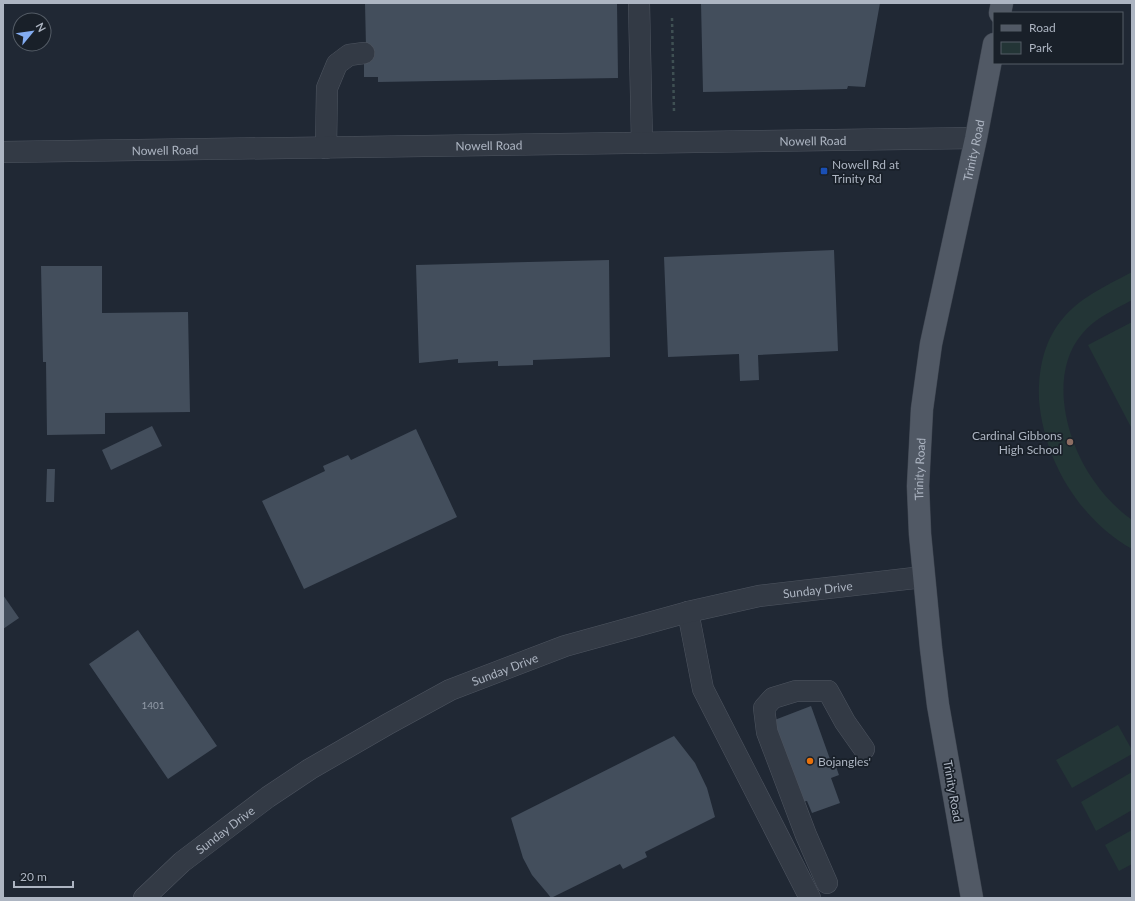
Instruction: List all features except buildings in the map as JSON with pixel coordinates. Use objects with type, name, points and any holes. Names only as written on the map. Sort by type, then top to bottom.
[{"type":"main road","name":"Trinity Road","points":[[972,898],[938,705],[923,577],[918,486],[924,385],[976,138],[993,49]]},
{"type":"street","points":[[639,3],[642,143]]},
{"type":"street","points":[[326,148],[328,88],[334,70],[337,64],[349,55],[364,53]]},
{"type":"street","name":"Nowell Road","points":[[3,152],[976,138]]},
{"type":"street","name":"Sunday Drive","points":[[144,898],[182,862],[268,797],[304,773],[450,690],[565,646],[688,612],[759,596],[923,577]]},
{"type":"street","points":[[688,612],[703,689],[810,898]]},
{"type":"street","points":[[827,883],[806,835],[767,732],[764,708],[773,698],[796,691],[828,691],[845,722],[864,749]]},
{"type":"path","points":[[672,18],[674,111]]},
{"type":"green space","points":[[1132,272],[1132,300],[1093,323],[1082,334],[1072,350],[1066,368],[1063,388],[1069,428],[1084,465],[1102,492],[1132,520],[1132,549],[1096,522],[1068,486],[1057,466],[1048,444],[1042,422],[1039,400],[1039,379],[1049,340],[1060,322],[1084,299]]},
{"type":"green space","points":[[1132,322],[1132,429],[1088,345]]},
{"type":"green space","points":[[1118,725],[1132,750],[1132,754],[1072,788],[1056,760]]},
{"type":"green space","points":[[1132,772],[1132,810],[1096,831],[1081,802]]},
{"type":"green space","points":[[1132,830],[1132,864],[1119,871],[1105,845]]},
{"type":"place","name":"Nowell Rd at Trinity Rd","points":[[824,171]]},
{"type":"place","name":"Cardinal Gibbons High School","points":[[1070,442]]},
{"type":"place","name":"Bojangles'","points":[[810,761]]}]
